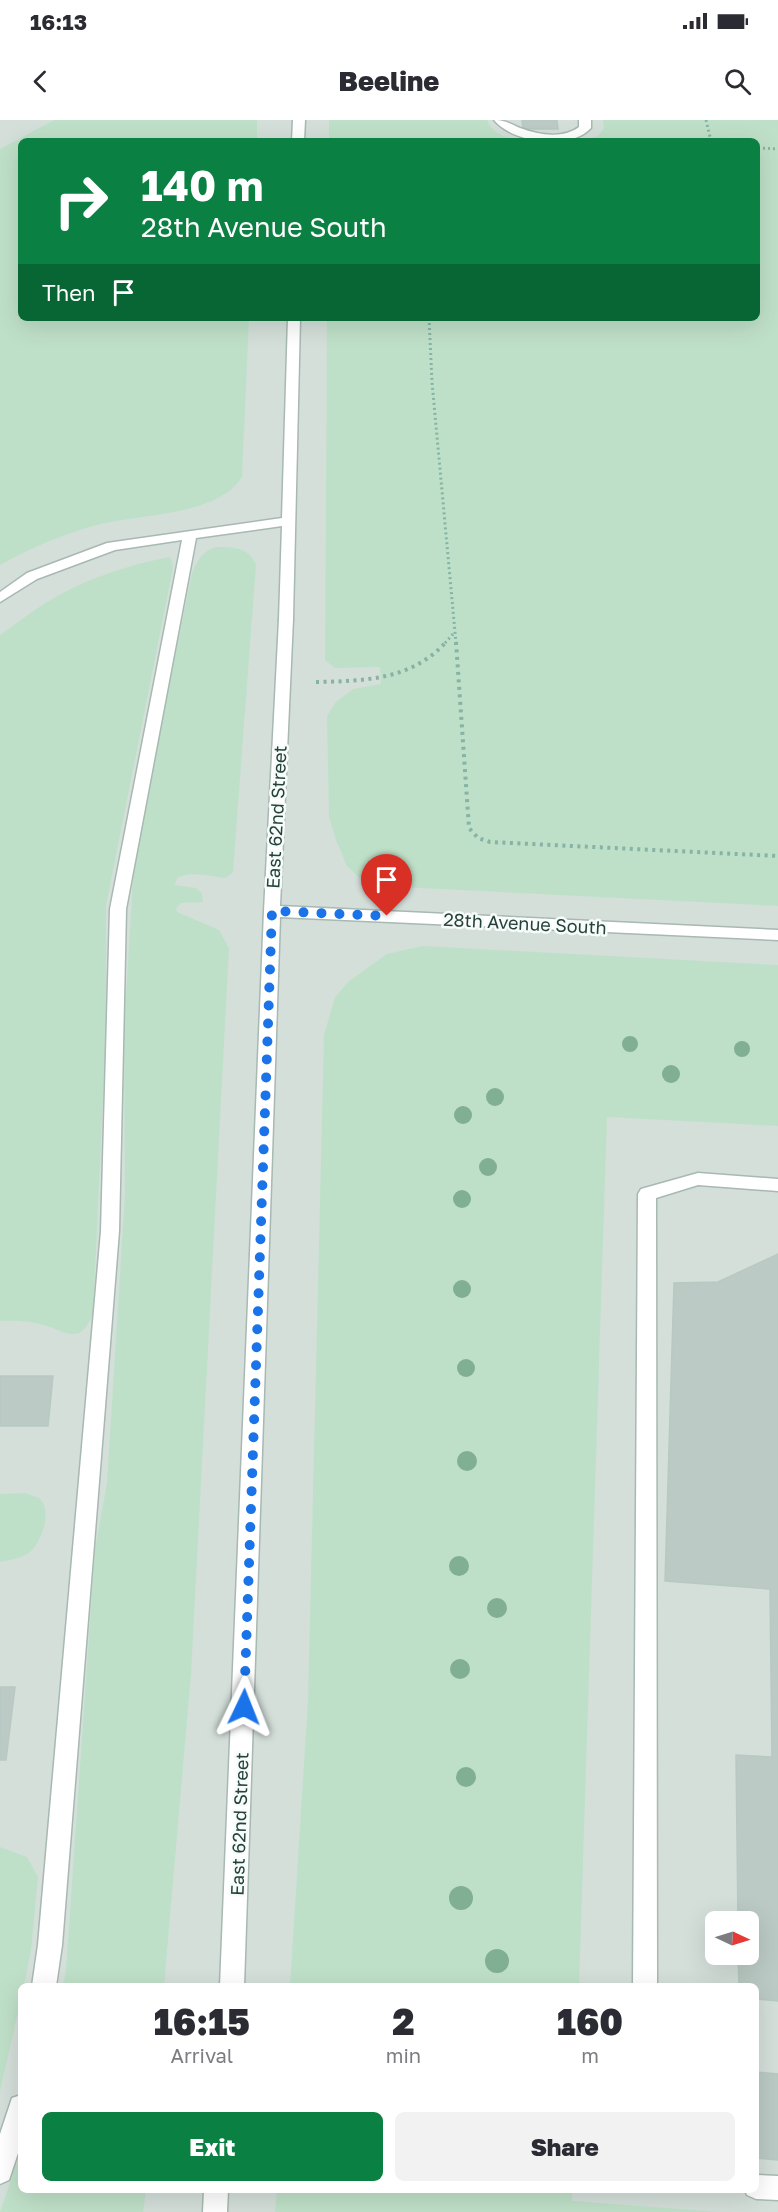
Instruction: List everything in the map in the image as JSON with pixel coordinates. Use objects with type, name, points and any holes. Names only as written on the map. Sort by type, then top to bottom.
[{"type":"street","points":[[298,138],[299,120]]},
{"type":"street","points":[[500,120],[507,128],[531,135],[559,138],[573,135],[585,128],[585,120]]},
{"type":"street","name":"East 62nd Street","points":[[232,1983],[272,911],[286,619],[294,321]]},
{"type":"street","points":[[0,598],[32,576],[112,546],[289,521]]},
{"type":"street","points":[[44,1983],[50,1945],[110,1231],[118,909],[190,534]]},
{"type":"street","name":"28th Avenue South","points":[[272,911],[778,935]]},
{"type":"street","points":[[645,1983],[647,1194],[698,1179],[778,1185]]},
{"type":"street","points":[[0,2172],[18,2115]]},
{"type":"street","points":[[759,2187],[778,2188]]},
{"type":"street","points":[[215,2212],[216,2193]]},
{"type":"path","points":[[706,120],[710,138]]},
{"type":"path","points":[[760,148],[778,149]]},
{"type":"path","points":[[429,321],[432,382],[456,632],[469,828],[478,838],[490,842],[778,856]]},
{"type":"path","points":[[282,683],[366,680],[408,671],[430,658],[456,632]]},
{"type":"shaded area","points":[[0,120],[778,120],[778,2212],[0,2212]]},
{"type":"green space","points":[[54,120],[257,120],[257,138],[20,138]]},
{"type":"green space","points":[[329,120],[487,120],[493,130],[510,138],[329,138]]},
{"type":"green space","points":[[603,120],[778,120],[778,906],[379,886],[361,879],[347,866],[329,817],[327,716],[336,702],[353,689],[381,684],[380,667],[335,668],[325,660],[327,321],[760,321],[760,138],[591,138],[598,136],[604,128]]},
{"type":"green space","points":[[18,139],[18,321],[249,321],[242,477],[231,490],[215,499],[176,512],[114,521],[84,529],[47,542],[0,565],[0,149]]},
{"type":"green space","points":[[216,547],[240,549],[253,559],[256,565],[233,872],[226,878],[189,874],[177,878],[175,885],[196,888],[202,893],[203,902],[181,903],[176,908],[177,912],[219,930],[229,948],[191,1674],[164,1983],[64,1983],[95,1549],[107,1483],[125,1194],[124,1031],[133,878],[145,805],[192,573],[207,551]]},
{"type":"green space","points":[[169,557],[173,568],[106,906],[106,1032],[93,1316],[83,1330],[77,1334],[70,1334],[35,1323],[0,1321],[0,635],[47,602],[82,584],[125,568]]},
{"type":"green space","points":[[423,946],[778,965],[778,1126],[607,1117],[579,1983],[290,1983],[308,1700],[324,1035],[335,997],[349,981],[387,954]]},
{"type":"green space","points":[[25,1493],[39,1498],[43,1503],[46,1517],[42,1533],[31,1551],[0,1562],[0,1494]]},
{"type":"green space","points":[[0,1847],[27,1857],[38,1877],[31,1951],[25,1983],[18,1983],[18,2012],[0,2091]]},
{"type":"green space","points":[[18,2160],[18,2193],[146,2193],[143,2212],[0,2212]]},
{"type":"green space","points":[[277,2193],[572,2193],[572,2201],[719,2212],[275,2212]]},
{"type":"building","points":[[522,120],[557,120],[558,129],[523,129]]},
{"type":"building","points":[[778,1254],[778,2001],[759,1999],[759,1983],[739,1983],[738,1965],[759,1965],[759,1911],[738,1911],[736,1755],[772,1757],[770,1589],[665,1581],[674,1283],[718,1282]]},
{"type":"building","points":[[0,1376],[53,1376],[48,1426],[0,1426]]},
{"type":"building","points":[[0,1687],[15,1687],[6,1760],[0,1760]]},
{"type":"building","points":[[759,2072],[778,2074],[778,2160],[759,2158]]},
{"type":"route","points":[[244,1707],[272,911],[387,916]]}]
